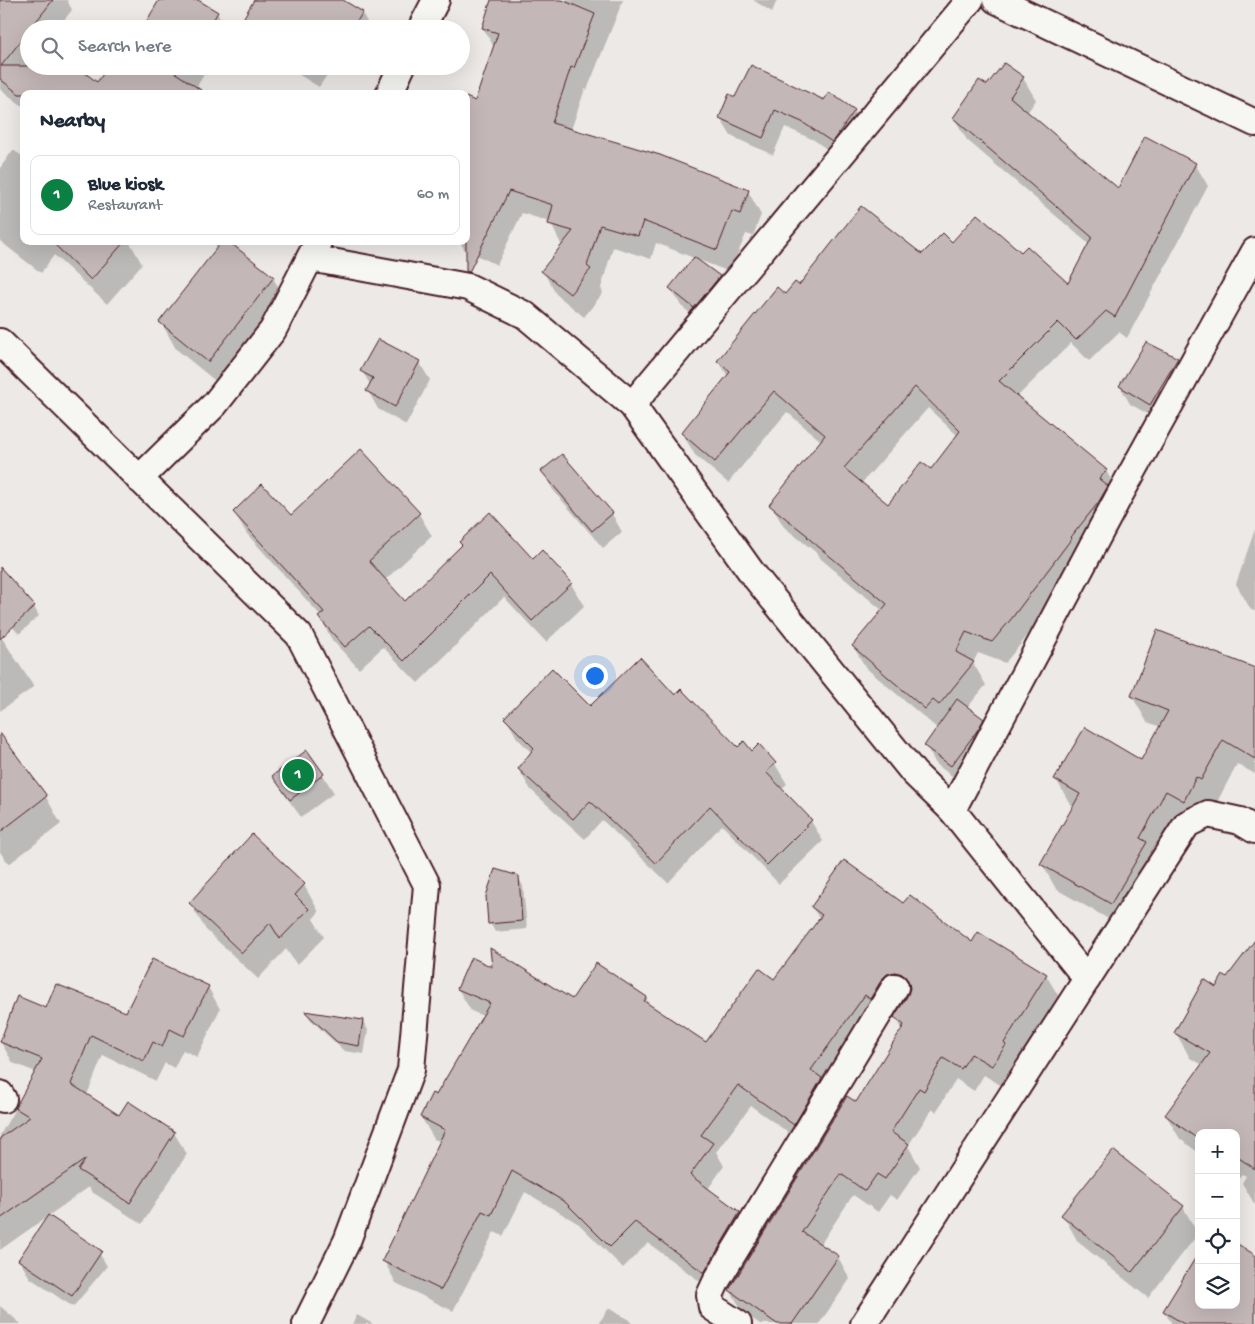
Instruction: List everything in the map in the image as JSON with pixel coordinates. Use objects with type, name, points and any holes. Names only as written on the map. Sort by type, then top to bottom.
[{"type":"street","points":[[426,20],[436,0]]},
{"type":"street","points":[[632,405],[970,0]]},
{"type":"street","points":[[996,0],[1255,123]]},
{"type":"street","points":[[391,90],[398,75]]},
{"type":"street","points":[[139,480],[215,404],[273,330],[314,250],[468,287],[525,315],[632,405],[752,573],[914,772],[952,810],[1087,979]]},
{"type":"street","points":[[952,810],[1118,498],[1255,251]]},
{"type":"street","points":[[0,342],[299,635],[427,885],[411,1070],[348,1241],[306,1324]]},
{"type":"street","points":[[864,1324],[1188,824],[1208,814],[1240,822],[1255,830]]},
{"type":"street","points":[[738,1324],[712,1307],[710,1296],[717,1280],[895,987]]},
{"type":"building","points":[[0,0],[53,0],[37,20],[20,20],[20,42],[1,66],[20,66],[20,75],[88,75],[97,82],[102,75],[178,75],[201,90],[20,90],[19,94],[0,79]]},
{"type":"building","points":[[159,0],[198,0],[218,12],[213,20],[147,20]]},
{"type":"building","points":[[254,0],[343,0],[363,12],[358,20],[242,20]]},
{"type":"building","points":[[491,0],[562,0],[595,14],[574,68],[571,67],[552,123],[660,155],[749,190],[740,214],[732,211],[717,250],[643,221],[638,236],[600,225],[587,266],[591,269],[570,294],[541,271],[573,231],[548,224],[553,205],[509,191],[469,272],[466,271],[466,245],[470,245],[470,99],[475,101],[498,33],[482,28]]},
{"type":"building","points":[[1004,63],[1024,77],[1010,97],[1118,188],[1145,136],[1196,163],[1115,317],[1106,311],[1076,340],[1058,322],[999,381],[1107,470],[1099,479],[1108,486],[1072,538],[992,642],[966,632],[956,652],[974,662],[939,705],[933,700],[925,709],[852,646],[887,604],[769,505],[825,435],[774,391],[715,462],[681,433],[730,372],[717,361],[777,287],[785,294],[795,282],[799,285],[861,206],[922,254],[943,233],[952,242],[977,214],[1021,252],[1027,246],[1068,283],[1092,237],[953,118],[979,80],[987,85]],"holes":[[[915,387],[960,431],[931,469],[921,462],[888,504],[844,468]]]},
{"type":"building","points":[[751,65],[824,100],[829,92],[855,110],[832,142],[802,122],[775,110],[763,138],[719,118],[729,94],[735,97]]},
{"type":"building","points":[[55,245],[122,245],[91,280]]},
{"type":"building","points":[[219,245],[233,245],[274,277],[208,362],[159,322]]},
{"type":"building","points":[[694,257],[720,276],[694,308],[669,288]]},
{"type":"building","points":[[378,339],[420,361],[395,407],[366,391],[373,378],[360,371]]},
{"type":"building","points":[[1146,342],[1178,358],[1150,405],[1119,386]]},
{"type":"building","points":[[361,449],[420,513],[369,561],[405,601],[462,545],[459,542],[490,512],[533,559],[542,550],[572,583],[532,621],[490,575],[404,661],[369,626],[345,647],[318,617],[324,612],[233,512],[262,484],[291,515]]},
{"type":"building","points":[[562,454],[613,513],[592,531],[541,471]]},
{"type":"building","points":[[0,567],[35,606],[0,639]]},
{"type":"building","points":[[1157,630],[1255,668],[1255,759],[1223,740],[1201,780],[1196,777],[1184,801],[1166,791],[1140,838],[1147,842],[1111,904],[1040,864],[1080,794],[1054,779],[1085,727],[1141,760],[1168,711],[1131,696]]},
{"type":"building","points":[[640,657],[675,695],[681,689],[738,747],[744,741],[752,751],[759,744],[776,763],[766,772],[812,820],[767,865],[710,806],[656,863],[590,801],[573,819],[518,769],[534,748],[504,718],[552,668],[590,706]]},
{"type":"building","points":[[957,699],[984,719],[951,766],[924,746]]},
{"type":"building","points":[[0,733],[47,796],[0,832]]},
{"type":"building","points":[[307,750],[324,774],[290,800],[272,776]]},
{"type":"building","points":[[252,834],[305,884],[295,895],[309,909],[280,939],[270,923],[242,953],[189,903]]},
{"type":"building","points":[[844,860],[903,903],[910,895],[972,942],[978,932],[1047,974],[1004,1043],[1006,1045],[992,1066],[971,1054],[961,1069],[943,1058],[924,1091],[919,1088],[891,1132],[909,1144],[885,1179],[877,1174],[865,1191],[841,1174],[802,1232],[839,1256],[792,1324],[777,1324],[729,1290],[847,1096],[856,1102],[904,1025],[894,1017],[908,995],[910,988],[908,980],[902,974],[895,972],[887,974],[870,999],[865,995],[811,1070],[822,1078],[794,1125],[738,1085],[701,1135],[713,1143],[690,1175],[740,1212],[704,1273],[635,1222],[610,1247],[565,1202],[512,1171],[491,1215],[482,1211],[441,1290],[382,1261],[445,1130],[420,1117],[432,1093],[436,1095],[490,1003],[457,989],[471,957],[492,967],[490,948],[572,999],[596,963],[647,997],[644,1001],[706,1042],[759,968],[774,979],[822,915],[811,907]]},
{"type":"building","points":[[495,869],[519,876],[522,921],[488,924],[486,896]]},
{"type":"building","points":[[1255,940],[1255,1169],[1240,1159],[1240,1129],[1195,1129],[1195,1137],[1165,1115],[1210,1053],[1174,1033],[1204,979],[1216,987],[1223,975],[1227,977]]},
{"type":"building","points":[[152,959],[209,986],[184,1036],[170,1029],[162,1047],[153,1042],[144,1061],[91,1035],[71,1084],[119,1115],[128,1101],[175,1132],[130,1203],[78,1170],[86,1159],[0,1219],[0,1138],[30,1117],[15,1108],[42,1059],[0,1042],[17,996],[46,1008],[56,984],[126,1012]]},
{"type":"building","points":[[304,1011],[363,1020],[359,1046],[337,1042]]},
{"type":"building","points":[[1113,1150],[1184,1206],[1132,1272],[1061,1215]]},
{"type":"building","points":[[48,1215],[102,1251],[72,1296],[18,1260]]},
{"type":"building","points":[[1240,1246],[1255,1255],[1255,1324],[1184,1324],[1163,1311],[1195,1259],[1195,1309],[1240,1309]]},
{"type":"place","name":"Blue kiosk","points":[[298,775]]}]
